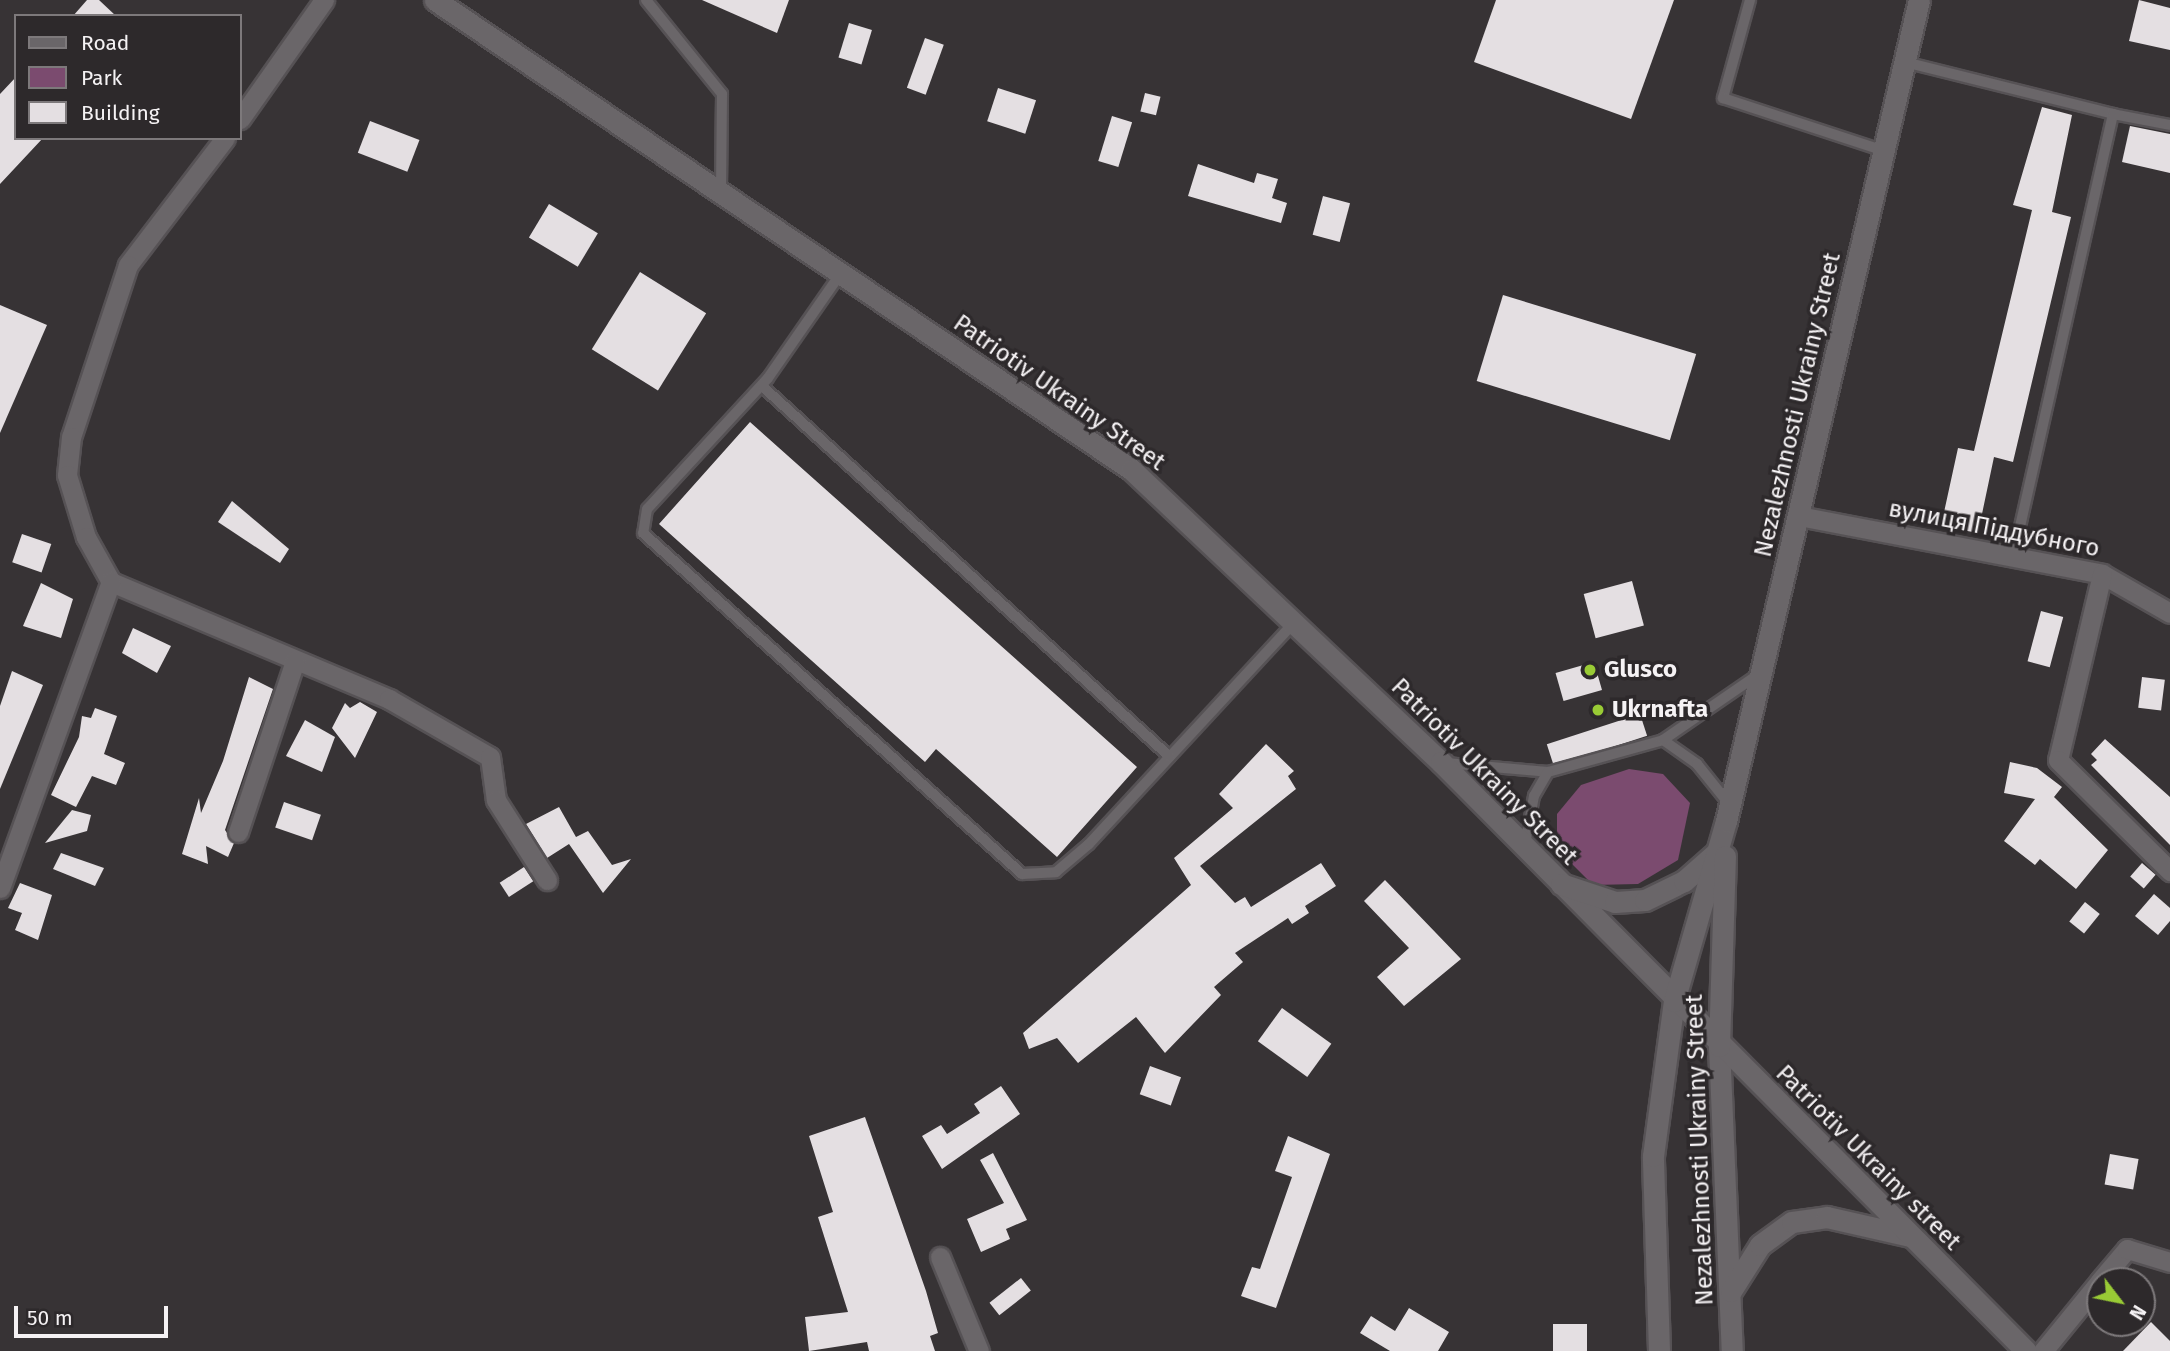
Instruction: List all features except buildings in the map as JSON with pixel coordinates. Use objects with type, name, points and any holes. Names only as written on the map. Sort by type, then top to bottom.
[{"type":"main road","name":"Patriotiv Ukrainy Street","points":[[435,0],[1132,470],[1441,762],[1674,1001]]},
{"type":"main road","name":"Nezalezhnosti Ukrainy Street","points":[[1659,1351],[1653,1156],[1674,1001],[1728,813],[1919,0]]},
{"type":"main road","name":"Nezalezhnosti Ukrainy Street","points":[[1728,813],[1718,1046],[1732,1351]]},
{"type":"main road","points":[[1558,883],[1615,902],[1645,900],[1684,881],[1718,850]]},
{"type":"main road","name":"Patriotiv Ukrainy street","points":[[1674,1001],[2026,1351]]},
{"type":"main road","points":[[1731,1291],[1760,1245],[1793,1222],[1827,1217],[1910,1236]]},
{"type":"street","points":[[242,117],[324,0]]},
{"type":"street","points":[[223,140],[128,265],[71,437],[67,475],[86,537],[111,582],[389,699],[490,758],[496,800],[547,880]]},
{"type":"street","name":"вулиця Піддубного","points":[[1799,516],[2102,574],[2170,613]]},
{"type":"street","points":[[2102,574],[2059,760],[2170,870]]},
{"type":"street","points":[[0,888],[111,582]]},
{"type":"street","points":[[238,832],[295,661]]},
{"type":"street","points":[[2112,1267],[2127,1249],[2170,1262]]},
{"type":"street","points":[[940,1257],[979,1351]]},
{"type":"street","points":[[2043,1351],[2086,1298]]},
{"type":"lane","points":[[646,0],[722,93],[721,193]]},
{"type":"lane","points":[[1750,0],[1723,98],[1884,151]]},
{"type":"lane","points":[[1905,62],[2113,114],[2170,125]]},
{"type":"lane","points":[[2013,557],[2113,114]]},
{"type":"lane","points":[[841,274],[762,386],[647,509],[643,533],[1022,874],[1056,872],[1170,757],[1294,623]]},
{"type":"lane","points":[[762,386],[1170,757]]},
{"type":"lane","points":[[1441,762],[1548,772],[1663,740],[1762,672]]},
{"type":"lane","points":[[1663,740],[1697,764],[1728,813]]},
{"type":"lane","points":[[1525,848],[1534,796],[1548,772]]},
{"type":"green space","points":[[1629,769],[1663,774],[1690,803],[1678,860],[1638,884],[1593,885],[1557,849],[1557,814],[1581,785]]},
{"type":"place","name":"Glusco","points":[[1590,670]]},
{"type":"place","name":"Ukrnafta","points":[[1598,710]]}]
